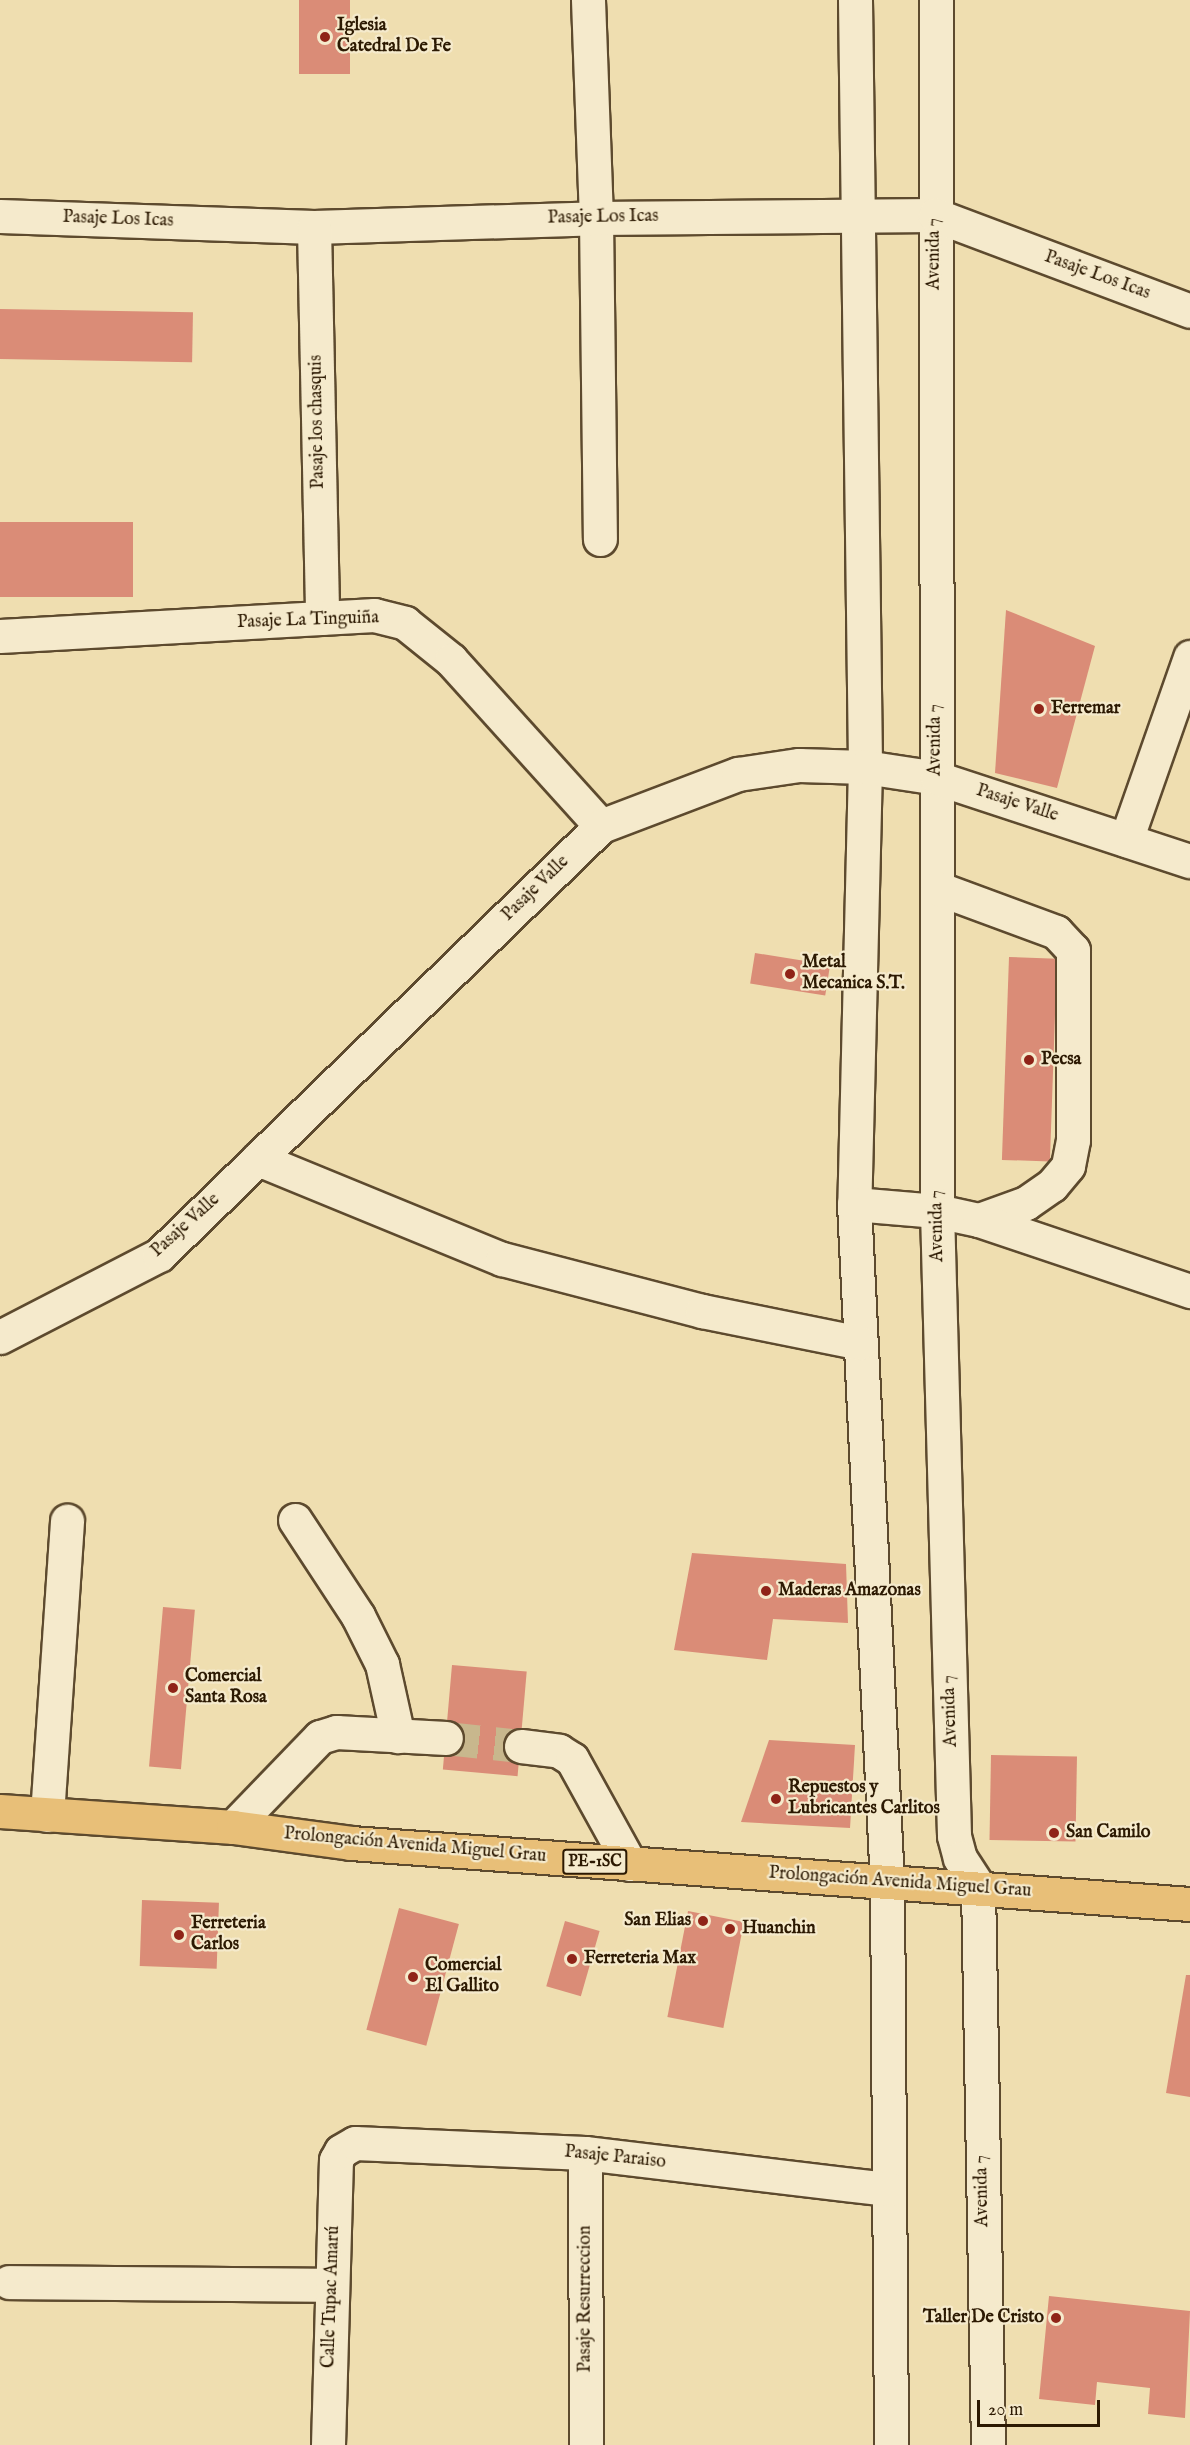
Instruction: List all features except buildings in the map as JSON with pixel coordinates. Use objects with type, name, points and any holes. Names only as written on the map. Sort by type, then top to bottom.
[{"type":"main road","name":"Prolongación Avenida Miguel Grau","points":[[0,1811],[233,1827],[351,1843],[886,1883],[978,1886],[1190,1904]]},
{"type":"street","points":[[588,0],[596,218],[600,539]]},
{"type":"street","points":[[855,0],[856,214],[866,767],[854,1204],[886,1883],[891,2445]]},
{"type":"street","name":"Avenida 7","points":[[936,0],[938,1211],[954,1836],[960,1858],[978,1886],[988,2445]]},
{"type":"street","name":"Pasaje Los Icas","points":[[0,216],[314,227],[596,218],[856,214],[935,216],[1190,311]]},
{"type":"street","name":"Pasaje los chasquis","points":[[314,227],[322,618]]},
{"type":"street","name":"Pasaje La Tinguiña","points":[[0,636],[374,615],[405,623],[430,640],[601,826]]},
{"type":"street","points":[[1126,840],[1190,657]]},
{"type":"street","name":"Pasaje Valle","points":[[0,1337],[159,1255],[601,826],[738,774],[799,765],[866,767],[937,778],[1190,861]]},
{"type":"street","points":[[937,888],[1056,932],[1073,950],[1073,1140],[1068,1166],[1052,1185],[1026,1203],[979,1220]]},
{"type":"street","points":[[258,1159],[502,1259],[702,1311],[860,1343]]},
{"type":"street","points":[[854,1204],[938,1211],[979,1220],[1190,1292]]},
{"type":"street","points":[[295,1520],[358,1616],[382,1664],[398,1736]]},
{"type":"street","points":[[47,1815],[67,1521]]},
{"type":"street","points":[[233,1827],[320,1737],[336,1732],[446,1738]]},
{"type":"street","points":[[521,1746],[560,1751],[572,1759],[630,1864]]},
{"type":"street","name":"Pasaje Paraiso","points":[[341,2151],[355,2143],[585,2153],[889,2189]]},
{"type":"street","name":"Calle Tupac Amarú","points":[[328,2445],[336,2160],[341,2151]]},
{"type":"street","name":"Pasaje Resurreccion","points":[[585,2153],[586,2445]]},
{"type":"street","points":[[9,2282],[332,2285]]},
{"type":"tunnel","points":[[446,1738],[521,1746]]},
{"type":"place","name":"Iglesia Catedral De Fe","points":[[325,37]]},
{"type":"place","name":"Ferremar","points":[[1039,709]]},
{"type":"place","name":"Metal Mecanica S.T.","points":[[790,974]]},
{"type":"place","name":"Pecsa","points":[[1029,1060]]},
{"type":"place","name":"Maderas Amazonas","points":[[766,1591]]},
{"type":"place","name":"Comercial Santa Rosa","points":[[173,1688]]},
{"type":"place","name":"Repuestos y Lubricantes Carlitos","points":[[776,1799]]},
{"type":"place","name":"San Camilo","points":[[1054,1833]]},
{"type":"place","name":"San Elias","points":[[703,1921]]},
{"type":"place","name":"Huanchin","points":[[730,1929]]},
{"type":"place","name":"Ferreteria Carlos","points":[[179,1935]]},
{"type":"place","name":"Ferreteria Max","points":[[572,1959]]},
{"type":"place","name":"Comercial El Gallito","points":[[413,1977]]},
{"type":"place","name":"Taller De Cristo","points":[[1056,2318]]}]
